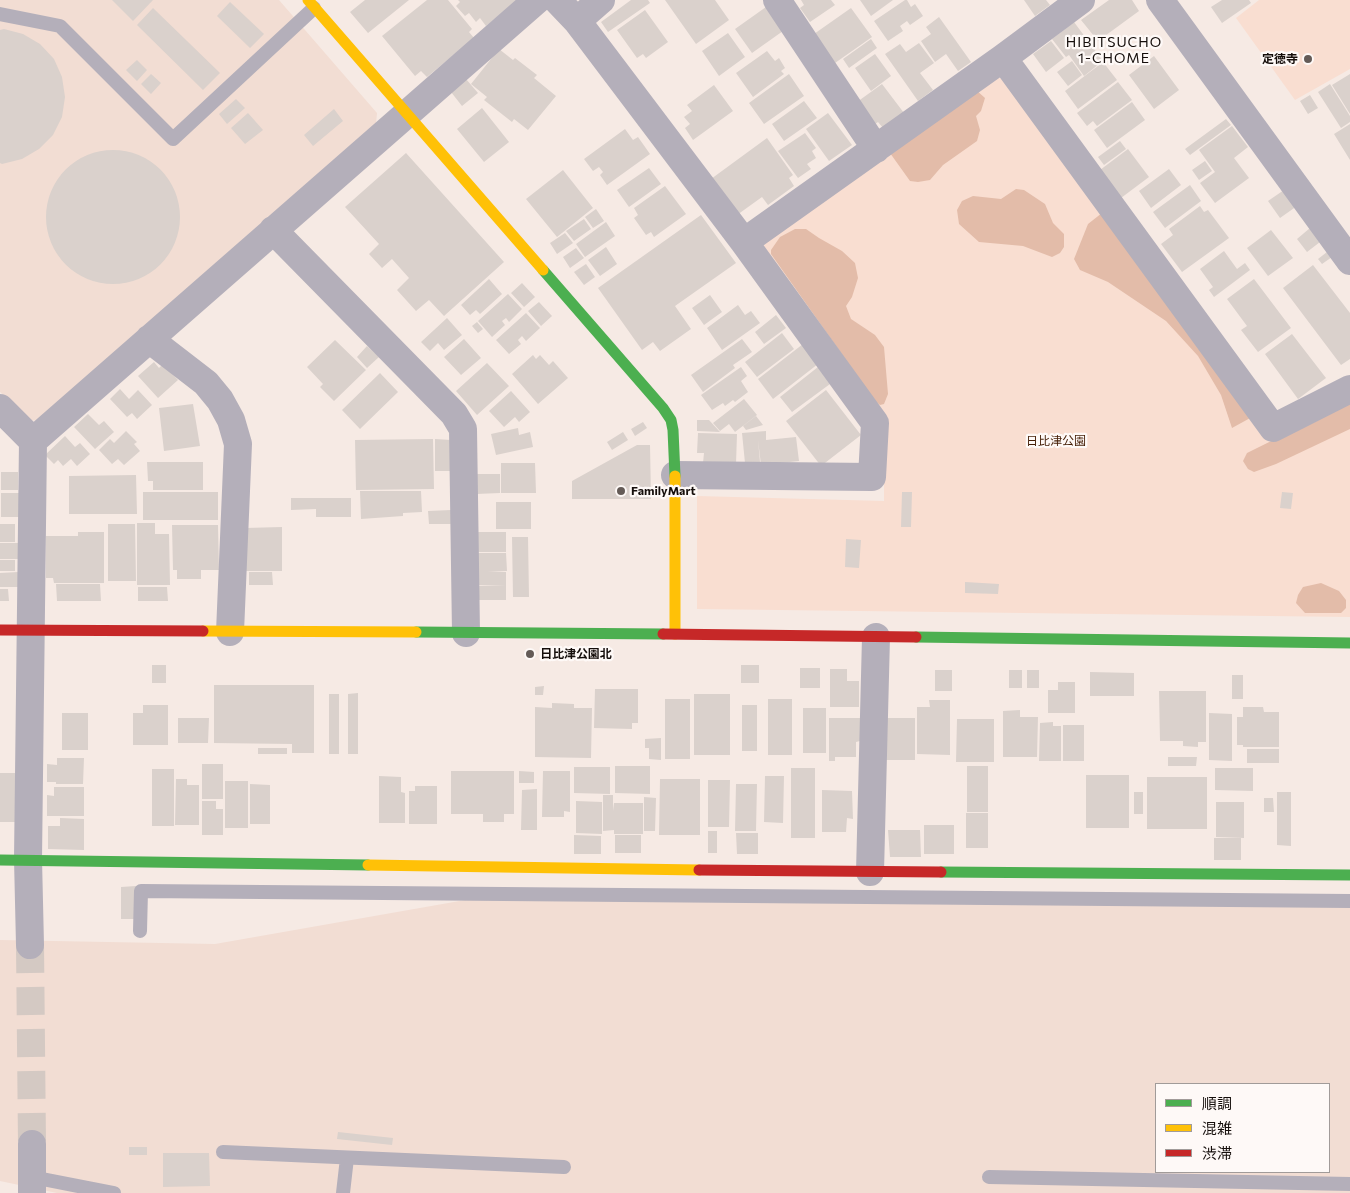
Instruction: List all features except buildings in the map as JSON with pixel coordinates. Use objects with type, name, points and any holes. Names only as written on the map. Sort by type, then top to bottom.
[{"type":"street","points":[[33,441],[537,0]]},
{"type":"street","points":[[557,0],[577,21],[744,242],[875,423],[872,477],[675,475]]},
{"type":"street","points":[[577,21],[601,0]]},
{"type":"street","points":[[777,0],[876,149]]},
{"type":"street","points":[[744,242],[1003,58],[1080,0]]},
{"type":"street","points":[[1160,0],[1350,261]]},
{"type":"street","points":[[310,2],[663,408],[671,420],[675,475],[675,634]]},
{"type":"street","points":[[1003,58],[1273,428],[1350,389]]},
{"type":"street","points":[[273,230],[454,414],[463,428],[466,633]]},
{"type":"street","points":[[149,339],[206,383],[220,400],[231,420],[238,444],[230,632]]},
{"type":"street","points":[[0,408],[33,441],[28,859],[30,945]]},
{"type":"street","points":[[0,630],[675,634],[1350,643]]},
{"type":"street","points":[[870,872],[876,637]]},
{"type":"street","points":[[0,860],[870,872],[1350,875]]},
{"type":"street","points":[[32,1144],[32,1185]]},
{"type":"lane","points":[[0,14],[60,26],[173,140],[310,2]]},
{"type":"lane","points":[[140,931],[141,891],[1350,901]]},
{"type":"lane","points":[[223,1152],[564,1166]]},
{"type":"lane","points":[[343,1193],[347,1158]]},
{"type":"lane","points":[[989,1178],[1350,1184]]},
{"type":"lane","points":[[32,1185],[114,1193]]},
{"type":"shaded area","points":[[0,0],[279,0],[377,113],[376,124],[39,421],[28,420],[0,392]]},
{"type":"shaded area","points":[[976,90],[985,98],[981,111],[976,116],[980,130],[977,141],[943,165],[930,180],[910,181],[890,153]]},
{"type":"shaded area","points":[[1016,189],[1024,190],[1045,204],[1053,223],[1064,234],[1064,247],[1060,253],[1052,257],[1023,246],[979,242],[959,224],[957,210],[962,201],[973,196],[1001,199]]},
{"type":"shaded area","points":[[1102,213],[1252,417],[1232,428],[1221,395],[1198,356],[1166,321],[1108,282],[1080,270],[1074,259],[1088,224]]},
{"type":"shaded area","points":[[795,229],[806,229],[842,251],[855,263],[858,278],[852,297],[846,306],[851,319],[875,335],[884,347],[888,394],[884,404],[880,405],[875,401],[771,254],[771,250],[780,237]]},
{"type":"shaded area","points":[[1350,402],[1350,429],[1276,464],[1254,472],[1248,469],[1243,461],[1247,453]]},
{"type":"shaded area","points":[[1321,583],[1339,591],[1346,600],[1346,608],[1341,613],[1305,613],[1296,603],[1303,587]]},
{"type":"shaded area","points":[[1350,898],[1350,1193],[57,1193],[0,1181],[0,940],[215,944],[471,899]]},
{"type":"green space","name":"定徳寺","points":[[1259,0],[1350,0],[1350,69],[1295,100],[1236,18]]},
{"type":"green space","name":"日比津公園","points":[[994,77],[1003,79],[1270,442],[1350,402],[1350,617],[697,609],[697,496],[884,501],[884,419],[760,247]]},
{"type":"tunnel","points":[[30,945],[32,1144]]},
{"type":"traffic: fast","points":[[543,270],[663,408],[671,420],[675,476]]},
{"type":"traffic: fast","points":[[416,632],[663,634]]},
{"type":"traffic: fast","points":[[916,637],[1350,643]]},
{"type":"traffic: fast","points":[[0,860],[368,865]]},
{"type":"traffic: fast","points":[[941,872],[1350,875]]},
{"type":"traffic: slow","points":[[308,0],[543,270]]},
{"type":"traffic: slow","points":[[675,476],[675,634]]},
{"type":"traffic: slow","points":[[203,631],[416,632]]},
{"type":"traffic: slow","points":[[368,865],[699,870]]},
{"type":"traffic: jam","points":[[0,630],[203,631]]},
{"type":"traffic: jam","points":[[663,634],[916,637]]},
{"type":"traffic: jam","points":[[699,870],[941,872]]},
{"type":"place","name":"定徳寺","points":[[1308,59]]},
{"type":"place","name":"FamilyMart","points":[[621,491]]},
{"type":"place","name":"日比津公園北","points":[[530,654]]},
{"type":"district","name":"HIBITSUCHO 1-CHOME","points":[[1114,50]]}]
